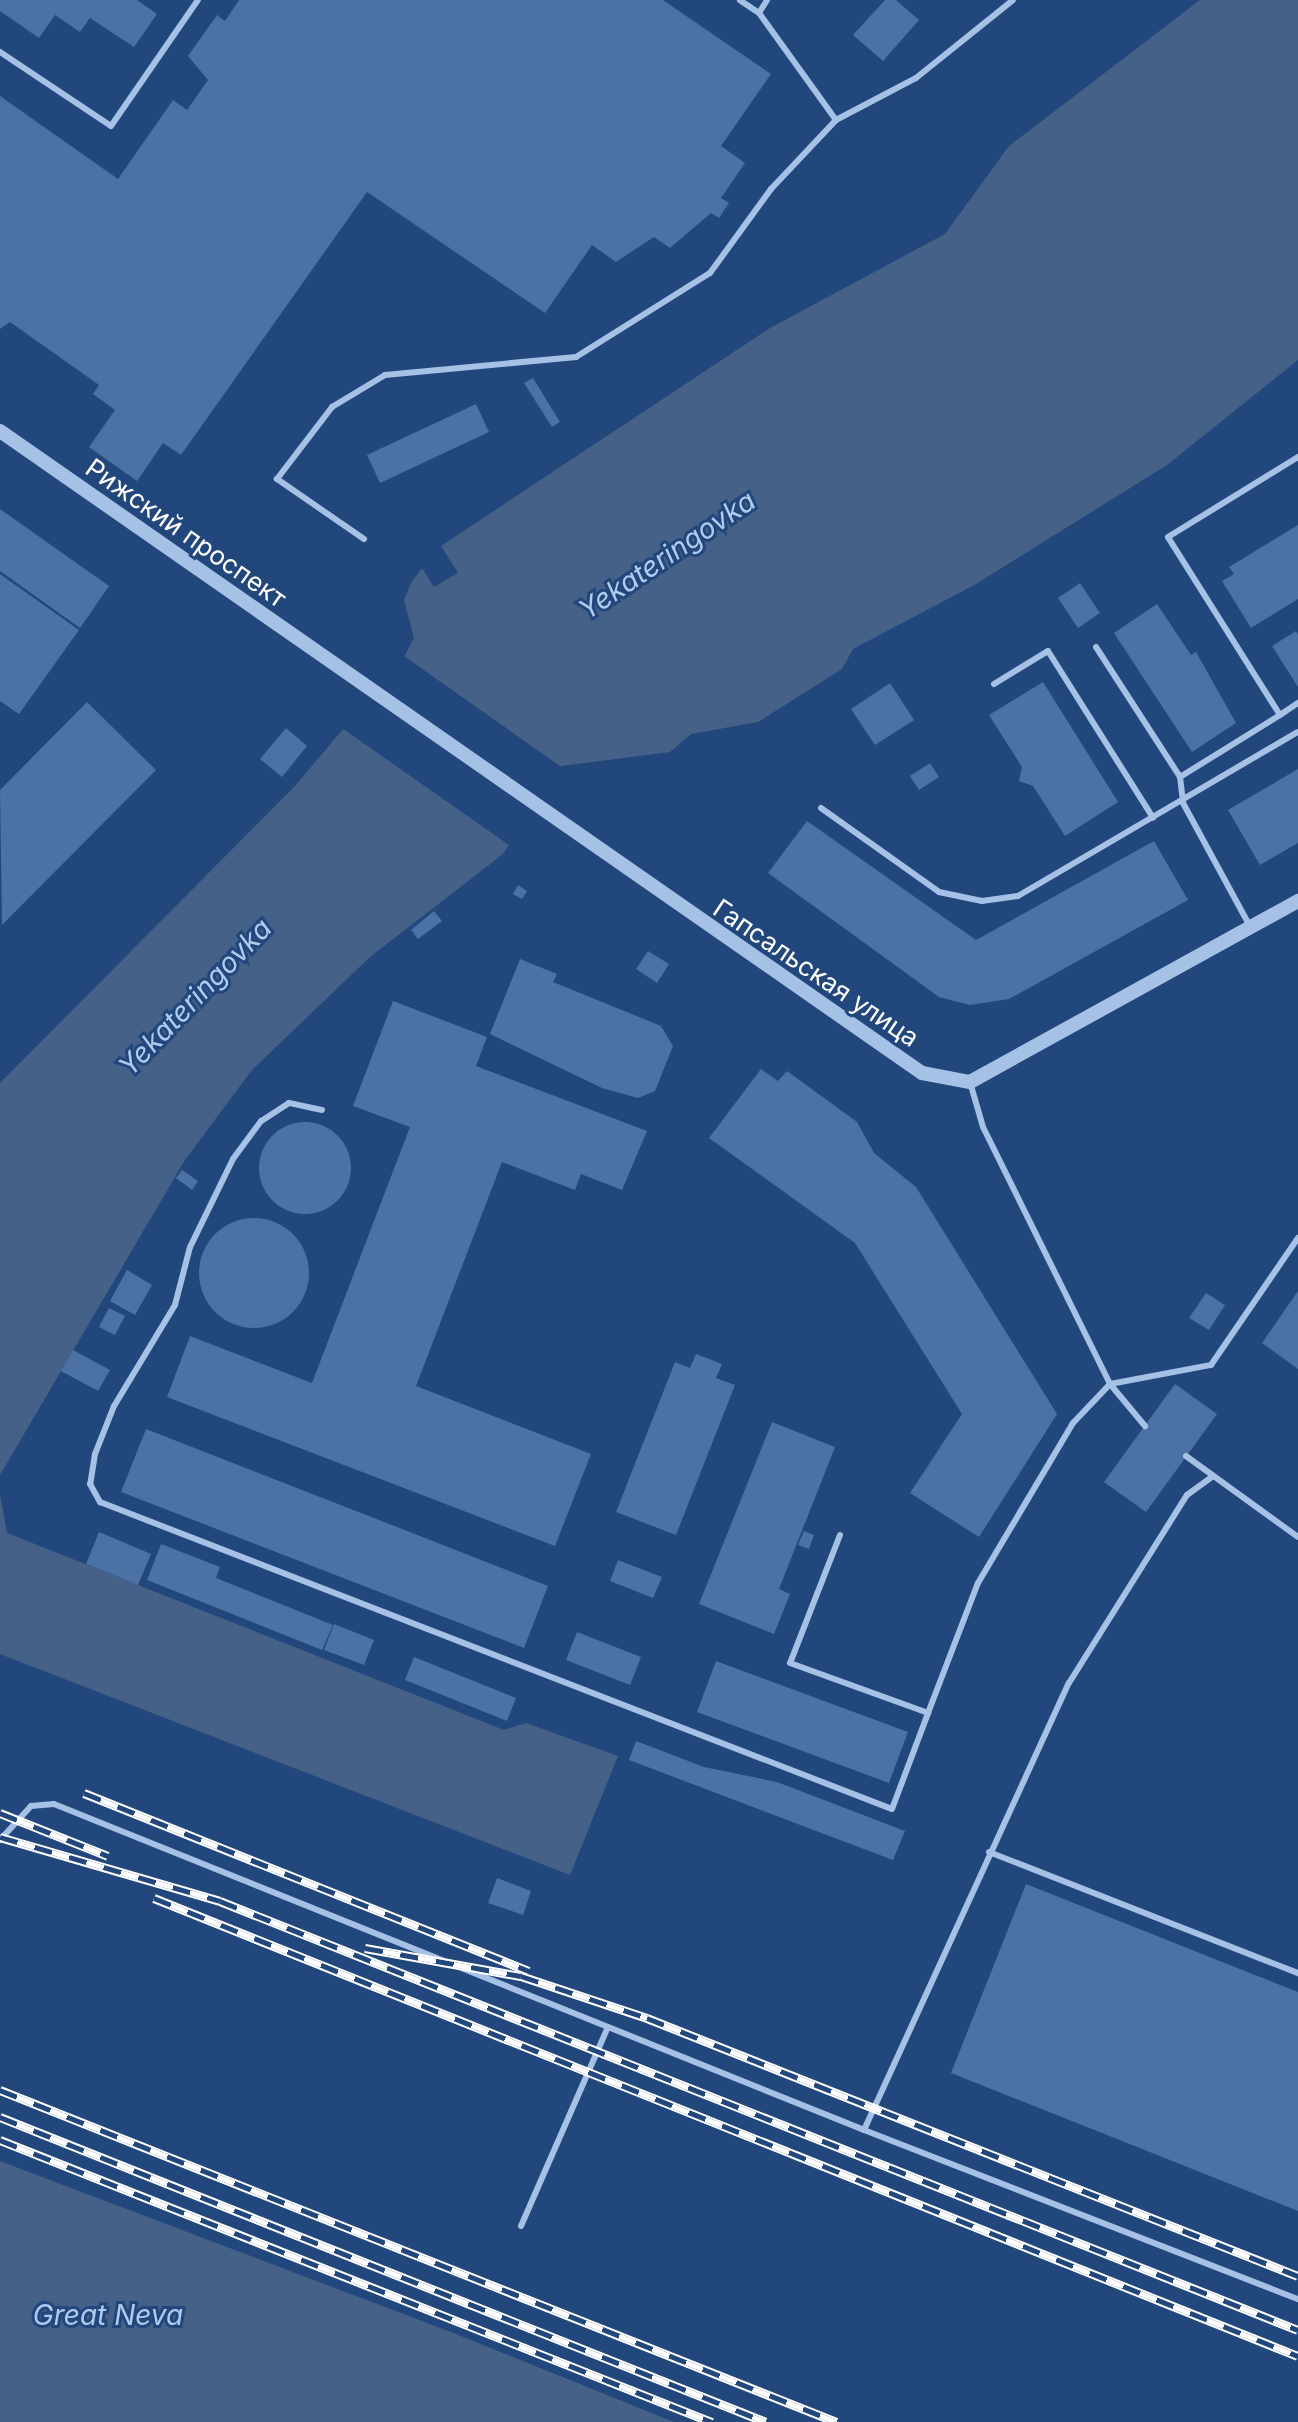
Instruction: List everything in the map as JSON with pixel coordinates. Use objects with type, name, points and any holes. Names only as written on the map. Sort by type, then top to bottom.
[{"type":"street","name":"Рижский проспект","points":[[0,431],[572,833]]},
{"type":"street","name":"Гапсальская улица","points":[[572,833],[899,1062],[946,1082],[970,1082]]},
{"type":"street","points":[[970,1082],[1298,901]]},
{"type":"lane","points":[[0,52],[111,126],[198,0]]},
{"type":"lane","points":[[740,0],[759,13],[836,120]]},
{"type":"lane","points":[[759,13],[767,0]]},
{"type":"lane","points":[[364,539],[277,479],[332,407],[385,375],[576,357],[710,273],[771,189],[836,120],[916,78],[1013,0]]},
{"type":"lane","points":[[1280,715],[1168,537],[1298,457]]},
{"type":"lane","points":[[1096,647],[1180,777],[1183,803],[1251,928]]},
{"type":"lane","points":[[994,684],[1048,651],[1153,818]]},
{"type":"lane","points":[[1180,777],[1298,703]]},
{"type":"lane","points":[[821,808],[939,892],[982,901],[1018,896],[1183,803],[1298,732]]},
{"type":"lane","points":[[970,1082],[983,1127],[1110,1384],[1145,1426]]},
{"type":"lane","points":[[322,1110],[289,1103],[261,1121],[233,1159],[190,1247],[175,1305],[99,1442],[90,1484],[100,1502],[892,1809],[978,1583],[1073,1423],[1110,1384],[1211,1365],[1298,1238]]},
{"type":"lane","points":[[1186,1456],[1298,1537]]},
{"type":"lane","points":[[864,2130],[1069,1683],[1128,1582],[1187,1495],[1212,1477]]},
{"type":"lane","points":[[840,1535],[790,1663],[928,1713]]},
{"type":"lane","points":[[0,1840],[31,1806],[54,1804],[864,2130],[1298,2299]]},
{"type":"lane","points":[[989,1852],[1298,1973]]},
{"type":"lane","points":[[521,2226],[608,2027]]},
{"type":"water","name":"Yekateringovka","points":[[1200,0],[1298,0],[1298,360],[1167,465],[976,584],[853,649],[842,669],[758,722],[691,734],[670,752],[561,766],[503,854],[370,957],[252,1070],[185,1160],[0,1475],[0,1083],[295,786],[404,657],[414,638],[404,600],[411,583],[422,568],[434,587],[458,573],[441,546],[770,328],[945,234],[1009,146]]},
{"type":"water","points":[[0,1494],[7,1533],[504,1730],[526,1723],[618,1756],[570,1875],[0,1654]]},
{"type":"water","name":"Great Neva","points":[[0,2161],[451,2332],[674,2422],[0,2422]]},
{"type":"pier","points":[[401,654],[567,771],[509,845],[339,726]]},
{"type":"building","points":[[0,0],[137,0],[157,14],[134,47],[90,18],[80,32],[55,15],[39,38],[0,11]]},
{"type":"building","points":[[239,0],[663,0],[771,74],[721,146],[745,163],[721,198],[729,203],[719,218],[711,213],[670,248],[654,237],[616,262],[592,245],[545,313],[367,192],[181,455],[163,443],[137,481],[89,447],[115,410],[93,394],[99,385],[10,322],[0,329],[0,96],[118,179],[173,100],[187,110],[208,80],[188,56],[217,15],[225,21]]},
{"type":"building","points":[[885,0],[896,0],[919,20],[883,61],[853,35]]},
{"type":"building","points":[[533,378],[560,422],[552,427],[524,383]]},
{"type":"building","points":[[476,404],[489,432],[380,483],[367,455]]},
{"type":"building","points":[[0,509],[109,586],[80,628],[0,571]]},
{"type":"building","points":[[1298,525],[1298,599],[1251,628],[1222,581],[1234,574],[1229,567]]},
{"type":"building","points":[[0,574],[79,630],[19,714],[0,701]]},
{"type":"building","points":[[1080,583],[1100,613],[1078,628],[1058,598]]},
{"type":"building","points":[[1157,604],[1191,655],[1196,652],[1236,723],[1192,752],[1114,633]]},
{"type":"building","points":[[1296,631],[1298,635],[1298,687],[1272,646]]},
{"type":"building","points":[[1043,682],[1118,802],[1065,836],[1033,786],[1019,781],[1022,767],[989,715]]},
{"type":"building","points":[[890,683],[914,720],[875,745],[851,709]]},
{"type":"building","points":[[87,702],[156,770],[2,925],[0,790]]},
{"type":"building","points":[[286,728],[307,746],[282,777],[260,759]]},
{"type":"building","points":[[930,763],[939,777],[919,790],[910,776]]},
{"type":"building","points":[[1298,769],[1298,843],[1260,865],[1228,810]]},
{"type":"building","points":[[807,821],[976,940],[1154,841],[1188,900],[1009,999],[970,1005],[939,997],[768,873]]},
{"type":"building","points":[[518,885],[527,891],[522,899],[513,894]]},
{"type":"building","points":[[434,911],[442,921],[418,939],[411,930]]},
{"type":"building","points":[[648,951],[669,964],[657,983],[636,969]]},
{"type":"building","points":[[520,959],[557,974],[553,982],[661,1026],[673,1046],[655,1091],[638,1098],[602,1088],[490,1034]]},
{"type":"building","points":[[393,1001],[487,1037],[476,1066],[647,1131],[622,1190],[581,1174],[575,1190],[502,1162],[416,1386],[591,1454],[555,1546],[167,1397],[190,1336],[312,1383],[410,1127],[353,1106]]},
{"type":"building","points":[[761,1069],[778,1081],[787,1071],[857,1122],[874,1153],[916,1187],[1057,1414],[979,1537],[910,1493],[962,1414],[855,1243],[709,1138]]},
{"type":"building","points":[[305,1122],[323,1125],[338,1135],[348,1150],[351,1168],[348,1186],[338,1201],[323,1211],[305,1214],[287,1211],[272,1201],[262,1186],[259,1168],[262,1150],[272,1135],[287,1125]]},
{"type":"building","points":[[182,1170],[198,1181],[192,1190],[176,1178]]},
{"type":"building","points":[[254,1218],[275,1222],[293,1234],[305,1252],[309,1273],[305,1294],[293,1312],[275,1324],[254,1328],[233,1324],[215,1312],[203,1294],[199,1273],[203,1252],[215,1234],[233,1222]]},
{"type":"building","points":[[127,1270],[152,1285],[135,1315],[110,1301]]},
{"type":"building","points":[[1298,1291],[1298,1369],[1262,1343]]},
{"type":"building","points":[[1206,1293],[1225,1305],[1209,1330],[1189,1318]]},
{"type":"building","points":[[109,1308],[125,1316],[115,1335],[99,1327]]},
{"type":"building","points":[[73,1350],[110,1370],[98,1391],[61,1371]]},
{"type":"building","points":[[696,1354],[722,1364],[716,1378],[735,1385],[676,1535],[616,1512],[675,1362],[690,1368]]},
{"type":"building","points":[[1175,1384],[1217,1414],[1146,1512],[1104,1482]]},
{"type":"building","points":[[772,1422],[835,1447],[779,1589],[790,1594],[774,1634],[699,1604]]},
{"type":"building","points":[[146,1429],[548,1586],[524,1648],[121,1492]]},
{"type":"building","points":[[804,1531],[814,1535],[809,1549],[798,1545]]},
{"type":"building","points":[[99,1532],[151,1554],[138,1585],[86,1564]]},
{"type":"building","points":[[161,1544],[220,1567],[216,1578],[333,1625],[322,1650],[147,1580]]},
{"type":"building","points":[[618,1560],[662,1577],[653,1598],[610,1581]]},
{"type":"building","points":[[334,1624],[374,1640],[364,1665],[324,1650]]},
{"type":"building","points":[[577,1632],[641,1657],[630,1685],[566,1660]]},
{"type":"building","points":[[414,1657],[516,1698],[507,1721],[405,1680]]},
{"type":"building","points":[[716,1661],[908,1732],[889,1783],[697,1712]]},
{"type":"building","points":[[636,1741],[704,1767],[777,1782],[905,1831],[893,1860],[629,1760]]},
{"type":"building","points":[[497,1878],[531,1891],[523,1915],[488,1903]]},
{"type":"building","points":[[1026,1884],[1298,1992],[1298,2211],[951,2073]]},
{"type":"railway","points":[[84,1793],[529,1971]]},
{"type":"railway","points":[[0,1813],[108,1856]]},
{"type":"railway","points":[[0,1837],[220,1901],[1298,2330]]},
{"type":"railway","points":[[154,1898],[1298,2356]]},
{"type":"railway","points":[[365,1948],[521,1976],[647,2018],[1298,2276]]},
{"type":"railway","points":[[0,2090],[837,2422]]},
{"type":"railway","points":[[0,2117],[766,2422]]},
{"type":"railway","points":[[0,2140],[712,2422]]}]
